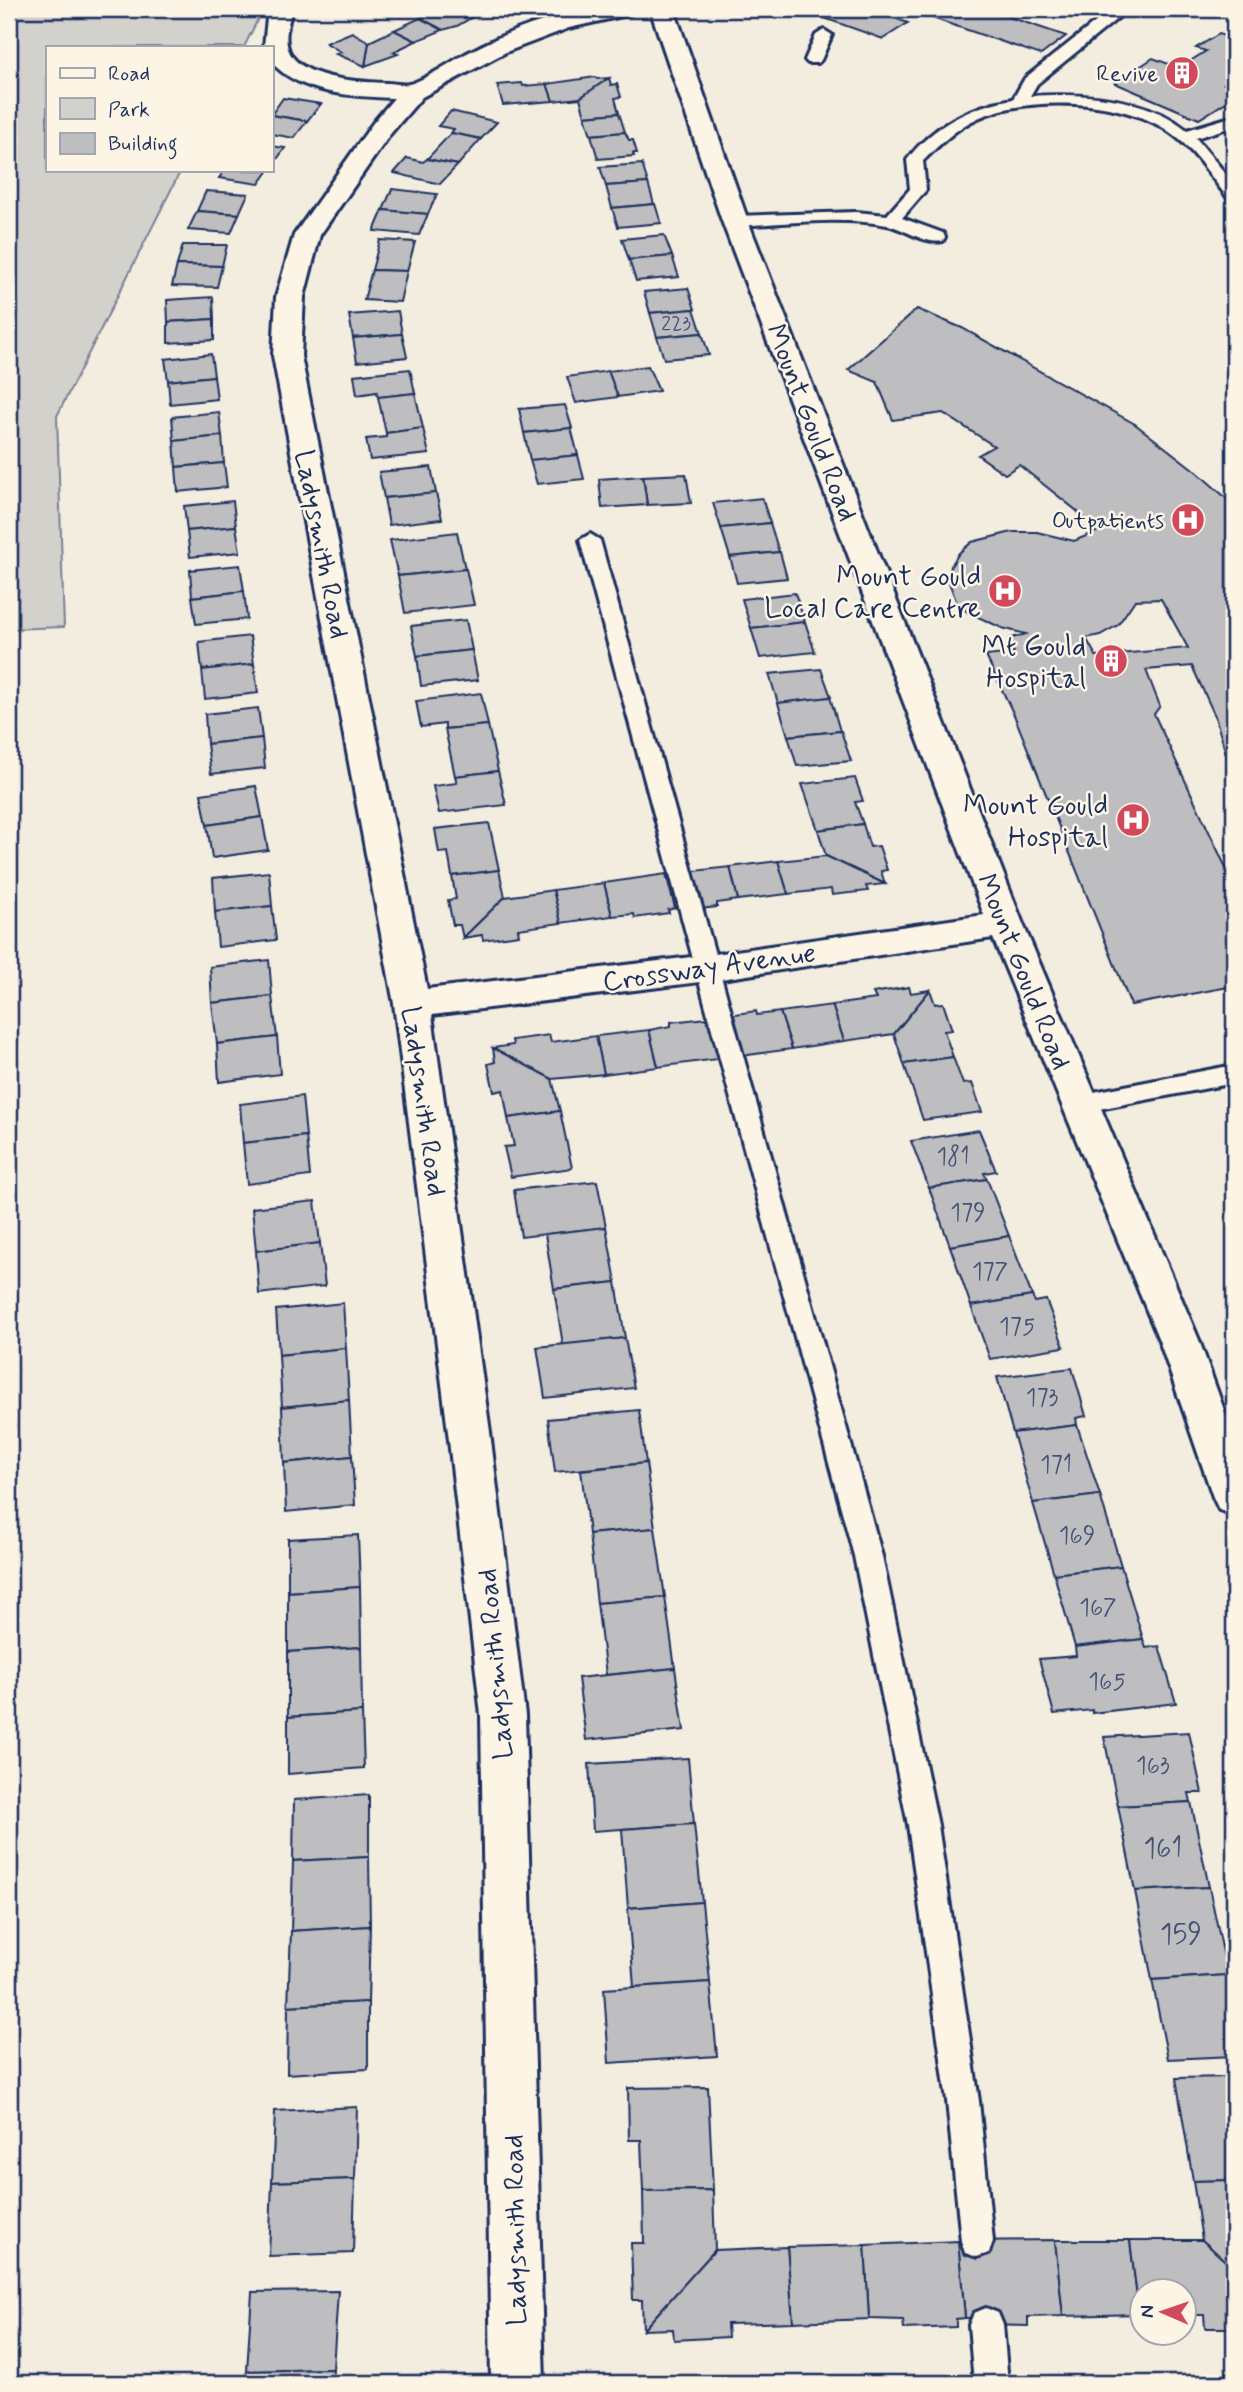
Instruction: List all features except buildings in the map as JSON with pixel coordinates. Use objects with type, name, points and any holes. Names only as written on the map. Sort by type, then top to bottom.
[{"type":"street","points":[[280,9],[275,28],[278,55],[292,69],[313,80],[413,92]]},
{"type":"street","name":"Ladysmith Road","points":[[518,2383],[503,1715],[469,1432],[412,1004],[287,356],[290,297],[307,235],[382,128],[413,92],[497,47],[562,22],[624,9]]},
{"type":"street","name":"Mount Gould Road","points":[[662,9],[735,221],[1005,923],[1078,1104],[1179,1340],[1234,1497]]},
{"type":"street","name":"Crossway Avenue","points":[[412,1004],[708,968],[1005,923]]},
{"type":"lane","points":[[1019,102],[1031,81],[1121,9]]},
{"type":"lane","points":[[813,60],[824,35]]},
{"type":"lane","points":[[891,220],[918,190],[915,160],[932,143],[950,127],[975,114],[1019,102],[1067,99],[1117,104],[1169,124],[1184,136],[1234,194]]},
{"type":"lane","points":[[1184,136],[1234,121]]},
{"type":"lane","points":[[735,221],[856,217],[891,220],[937,237]]},
{"type":"lane","points":[[590,540],[868,1556],[923,1825],[963,2101],[977,2241]]},
{"type":"lane","points":[[1078,1104],[1234,1074]]},
{"type":"lane","points":[[986,2325],[991,2383]]},
{"type":"green space","points":[[9,9],[263,9],[244,46],[46,46],[46,172],[180,172],[57,416],[64,627],[9,629]]},
{"type":"place","name":"Revive","points":[[1182,73]]},
{"type":"place","name":"Outpatients","points":[[1188,520]]},
{"type":"place","name":"Mount Gould Local Care Centre","points":[[1005,591]]},
{"type":"place","name":"Mt Gould Hospital","points":[[1111,661]]},
{"type":"place","name":"Mount Gould Hospital","points":[[1133,820]]}]
